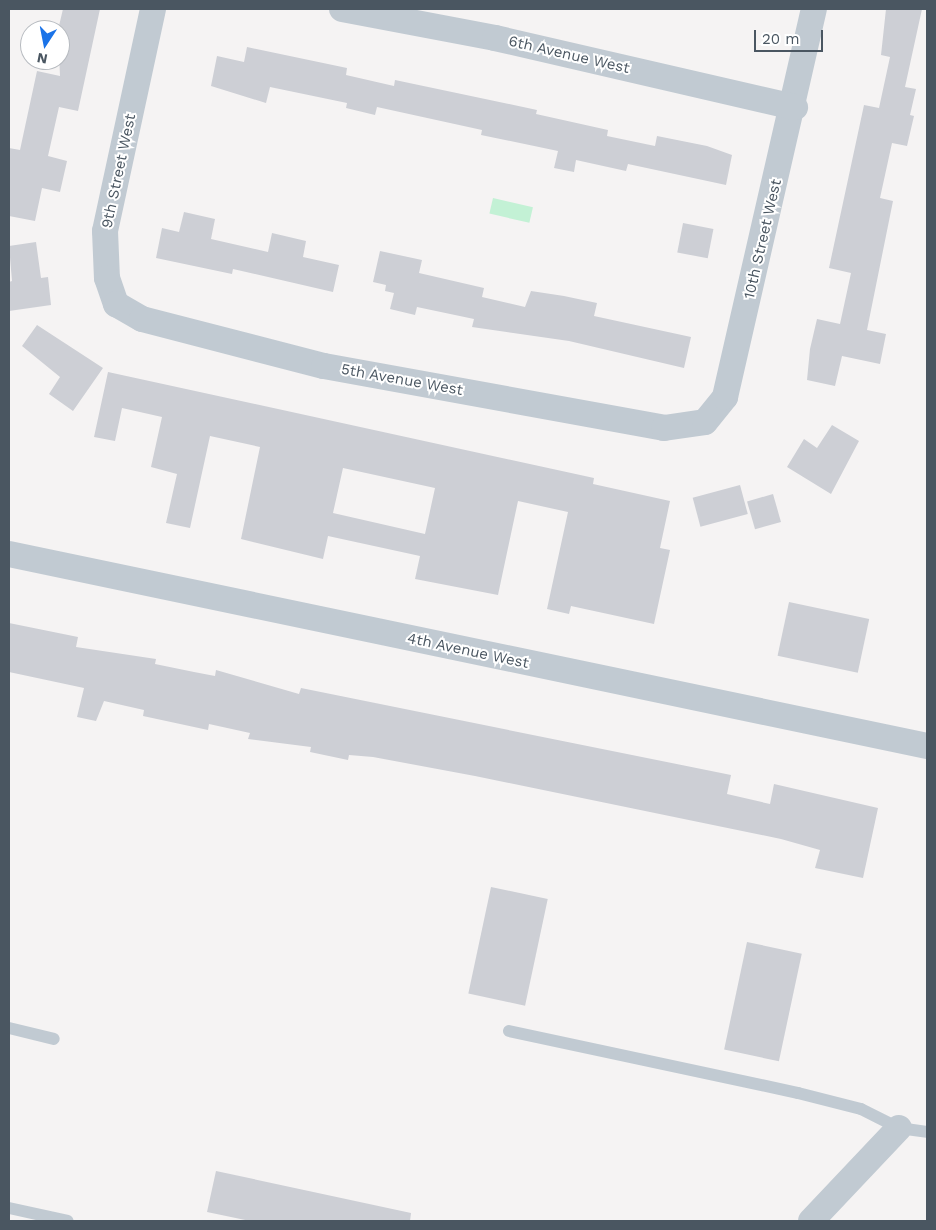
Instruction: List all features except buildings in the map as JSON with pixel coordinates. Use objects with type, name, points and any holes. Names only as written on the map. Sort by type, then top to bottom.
[{"type":"street","name":"9th Street West","points":[[142,319],[116,304],[107,278],[106,231],[153,9]]},
{"type":"street","name":"6th Avenue West","points":[[342,9],[495,38],[795,107]]},
{"type":"street","name":"10th Street West","points":[[664,428],[705,422],[726,397],[795,107],[814,9]]},
{"type":"street","name":"5th Avenue West","points":[[142,319],[324,366],[664,428]]},
{"type":"street","name":"4th Avenue West","points":[[9,554],[927,746]]},
{"type":"street","points":[[812,1221],[899,1128]]},
{"type":"lane","points":[[9,1028],[54,1039]]},
{"type":"lane","points":[[509,1031],[798,1093],[860,1109],[899,1128],[927,1132]]},
{"type":"lane","points":[[9,1208],[68,1221]]},
{"type":"green space","points":[[493,198],[533,207],[529,223],[489,214]]}]
